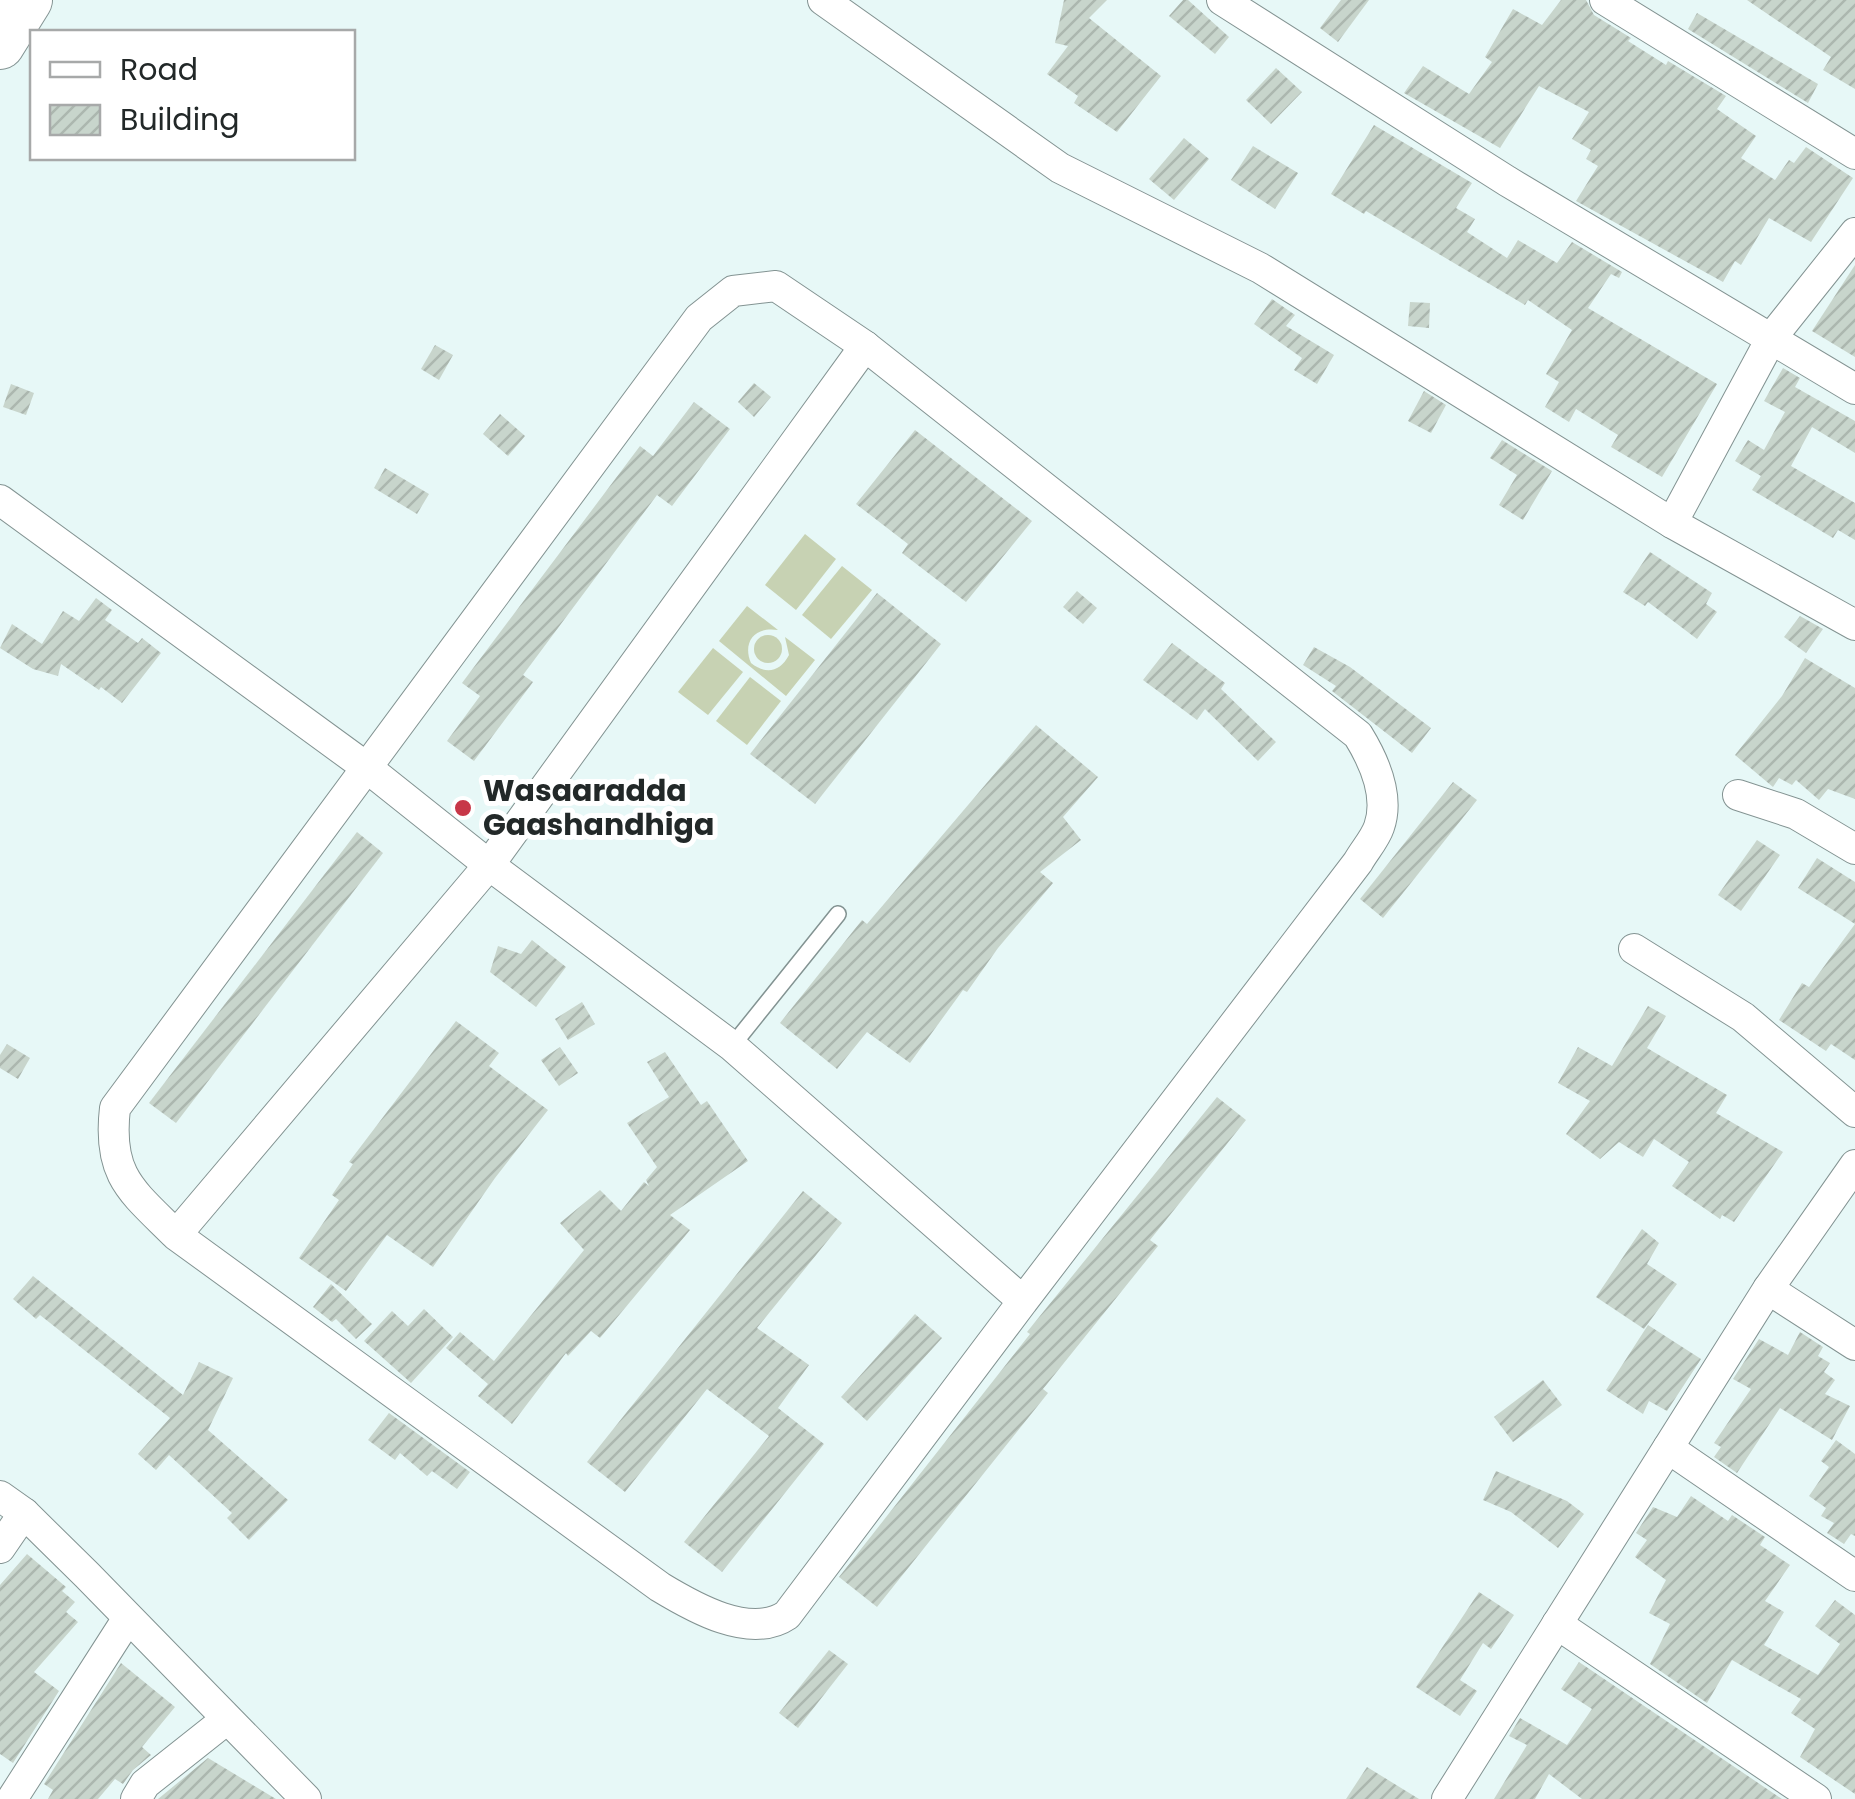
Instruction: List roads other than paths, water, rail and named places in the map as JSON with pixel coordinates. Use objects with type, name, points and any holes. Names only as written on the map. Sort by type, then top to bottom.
[{"type":"main road","points":[[0,45],[28,0]]},
{"type":"street","points":[[823,0],[1060,168],[1260,268],[1672,523],[1855,626]]},
{"type":"street","points":[[1222,0],[1506,181],[1855,388]]},
{"type":"street","points":[[1605,0],[1855,154]]},
{"type":"street","points":[[1672,523],[1772,337],[1855,233]]},
{"type":"street","points":[[776,286],[864,346],[1358,735],[1373,759],[1382,797],[1379,827],[1358,862],[788,1615],[773,1622],[734,1621],[698,1610],[660,1586],[176,1236],[128,1188],[113,1152],[115,1108],[366,766],[699,318],[733,291],[776,286]]},
{"type":"street","points":[[176,1236],[489,865],[864,346]]},
{"type":"street","points":[[0,500],[366,766],[489,865],[732,1046],[1023,1301]]},
{"type":"street","points":[[1738,795],[1796,814],[1855,850]]},
{"type":"street","points":[[1634,949],[1743,1018],[1855,1112]]},
{"type":"street","points":[[1446,1799],[1768,1289],[1855,1165]]},
{"type":"street","points":[[1768,1289],[1855,1345]]},
{"type":"street","points":[[1668,1448],[1855,1576]]},
{"type":"street","points":[[0,1548],[12,1504],[301,1797]]},
{"type":"street","points":[[12,1799],[128,1618]]},
{"type":"street","points":[[1557,1624],[1816,1799]]},
{"type":"street","points":[[136,1799],[146,1784],[227,1719]]},
{"type":"lane","points":[[732,1046],[838,914]]},
{"type":"place","name":"Wasaaradda Gaashandhiga","points":[[463,808]]}]
